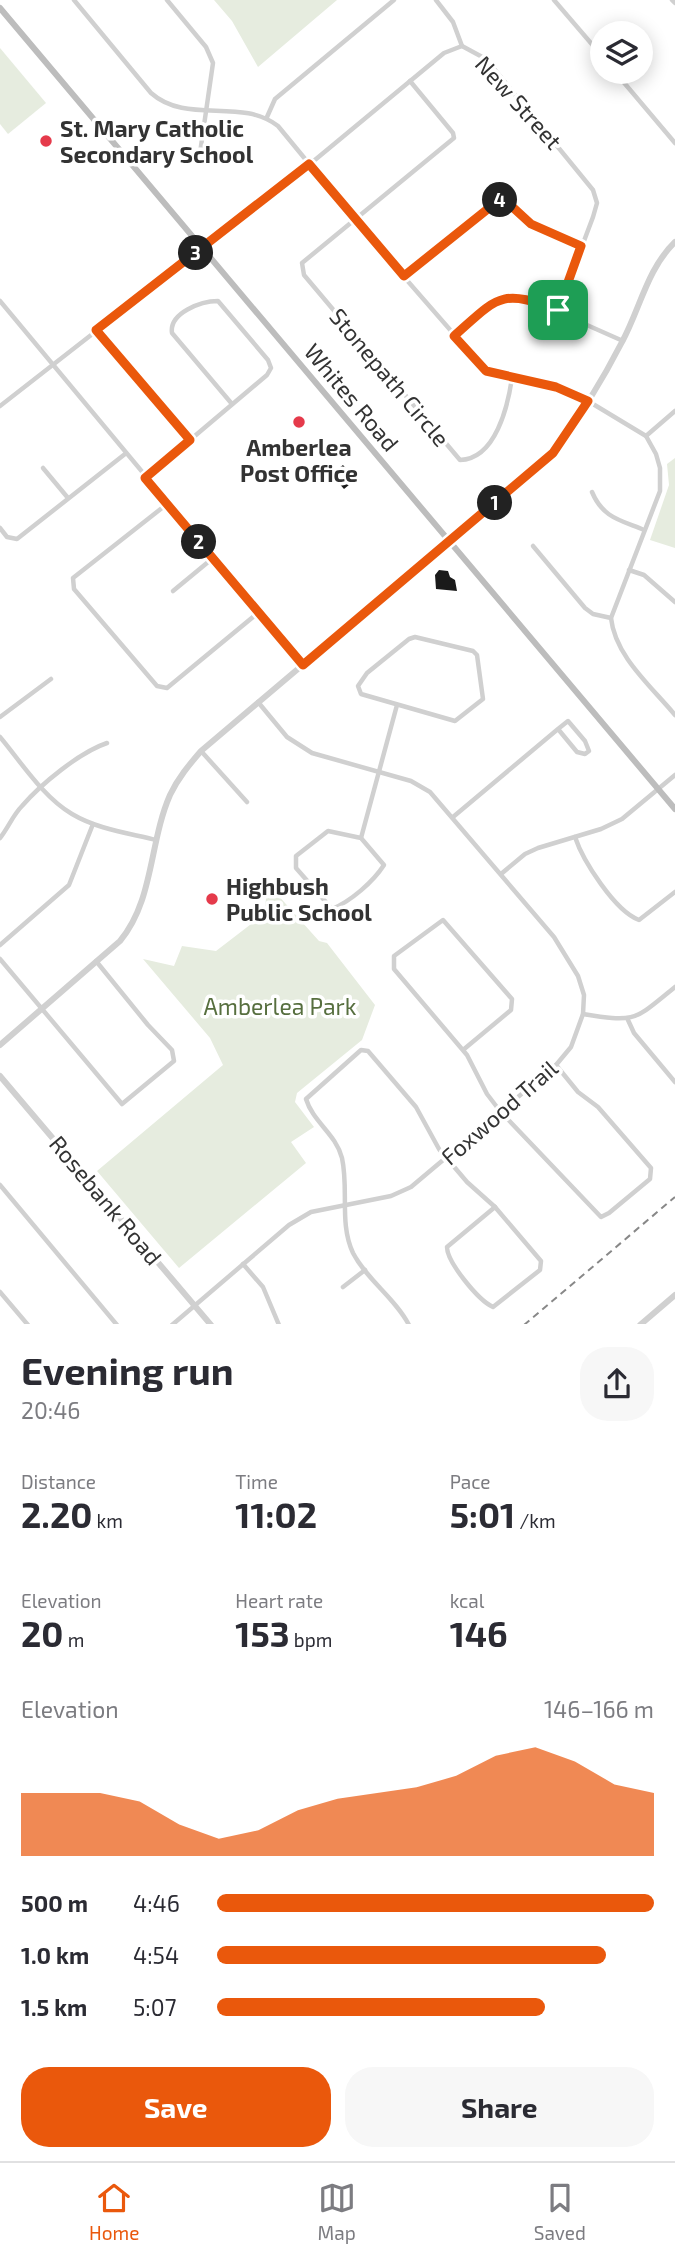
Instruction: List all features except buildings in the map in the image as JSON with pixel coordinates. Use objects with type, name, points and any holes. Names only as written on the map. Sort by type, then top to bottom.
[{"type":"main road","name":"Whites Road","points":[[0,8],[675,809]]},
{"type":"street","points":[[74,0],[158,99],[175,107],[239,111],[267,117],[278,126],[486,371],[556,387],[588,401],[646,436],[660,468],[660,491],[611,618],[612,631],[620,649],[675,715]]},
{"type":"street","points":[[167,0],[206,47],[213,63],[200,153]]},
{"type":"street","points":[[267,117],[275,99],[394,0]]},
{"type":"street","points":[[436,0],[453,22],[463,46]]},
{"type":"street","points":[[554,0],[590,42]]},
{"type":"street","name":"New Street","points":[[0,406],[309,164],[443,52],[463,46],[486,59],[593,190],[597,203],[558,310]]},
{"type":"street","points":[[356,221],[454,138],[453,133],[410,81]]},
{"type":"street","points":[[625,84],[675,143]]},
{"type":"street","points":[[404,276],[499,200],[506,201],[531,224],[581,246]]},
{"type":"street","name":"Stonepath Circle","points":[[356,221],[302,263],[304,275],[460,460],[472,457],[498,431],[503,422],[512,378]]},
{"type":"street","points":[[0,1045],[132,926],[141,906],[169,797],[185,770],[201,751],[553,453],[588,401],[623,341],[652,274],[675,242]]},
{"type":"street","points":[[454,336],[490,305],[509,298],[526,298],[623,341]]},
{"type":"street","points":[[0,301],[303,665]]},
{"type":"street","points":[[145,478],[267,376],[271,368],[268,360],[218,301],[209,301],[176,318],[171,325],[172,333],[232,404]]},
{"type":"street","points":[[96,330],[190,440]]},
{"type":"street","points":[[646,436],[675,411]]},
{"type":"street","points":[[0,528],[7,537],[17,539],[125,454]]},
{"type":"street","points":[[43,468],[68,498]]},
{"type":"street","points":[[592,492],[599,508],[605,513],[644,530]]},
{"type":"street","points":[[167,504],[73,578],[74,589],[140,667],[157,686],[167,688],[259,612]]},
{"type":"street","points":[[533,546],[585,608],[593,614],[611,618]]},
{"type":"street","points":[[173,591],[213,558]]},
{"type":"street","points":[[629,570],[645,575],[675,602]]},
{"type":"street","points":[[415,637],[474,651],[477,655],[483,699],[460,719],[455,721],[397,705],[361,694],[358,687],[367,673],[409,639],[415,637]]},
{"type":"street","points":[[0,717],[51,678]]},
{"type":"street","name":"Foxwood Trail","points":[[173,1324],[289,1225],[311,1212],[345,1203],[391,1196],[411,1187],[556,1065],[572,1047],[583,1014],[584,996],[570,958],[453,817],[421,785],[312,753],[287,737],[258,702]]},
{"type":"street","points":[[360,838],[397,705]]},
{"type":"street","points":[[453,817],[558,729],[568,721],[586,741],[589,751],[585,754],[577,752],[558,729]]},
{"type":"street","points":[[0,737],[42,787],[70,813],[93,824],[157,840]]},
{"type":"street","points":[[0,838],[21,806],[42,787],[90,748],[107,743]]},
{"type":"street","points":[[201,751],[247,802]]},
{"type":"street","points":[[501,874],[531,851],[601,830],[622,819],[675,775]]},
{"type":"street","points":[[0,945],[69,885],[93,824]]},
{"type":"street","points":[[328,831],[360,838],[384,865],[341,906],[332,909],[296,868],[296,856],[328,831]]},
{"type":"street","points":[[575,837],[582,857],[622,909],[633,918],[639,920],[675,892]]},
{"type":"street","points":[[463,1050],[510,1010],[512,999],[443,920],[394,956],[394,969],[463,1050],[487,1094],[500,1111],[593,1212],[601,1217],[650,1179],[651,1168],[598,1107],[578,1092],[556,1065]]},
{"type":"street","points":[[0,959],[122,1104],[174,1061],[172,1050],[96,961]]},
{"type":"street","points":[[583,1014],[628,1020],[641,1015],[675,987]]},
{"type":"street","points":[[628,1020],[634,1033],[675,1082]]},
{"type":"street","points":[[408,1324],[365,1270],[348,1241],[343,1165],[338,1146],[308,1107],[306,1099],[361,1050],[368,1051],[416,1107],[433,1142],[467,1182],[495,1207],[541,1261],[540,1270],[493,1307],[482,1299],[447,1257],[447,1247],[495,1207]]},
{"type":"street","name":"Rosebank Road","points":[[0,1076],[210,1324]]},
{"type":"street","points":[[0,1185],[116,1324]]},
{"type":"street","points":[[243,1264],[263,1287],[279,1324]]},
{"type":"street","points":[[343,1287],[365,1270]]},
{"type":"street","points":[[0,1292],[26,1324]]},
{"type":"street","points":[[641,1324],[675,1295]]},
{"type":"green space","points":[[214,0],[337,0],[258,67],[232,21]]},
{"type":"green space","points":[[0,48],[46,103],[8,134],[0,124]]},
{"type":"green space","points":[[675,458],[675,548],[650,540],[669,485],[667,464]]},
{"type":"green space","name":"Amberlea Park","points":[[268,884],[319,941],[327,943],[375,1005],[362,1040],[297,1093],[295,1102],[314,1127],[291,1142],[306,1163],[179,1268],[97,1171],[223,1065],[210,1038],[143,959],[174,966],[182,946],[216,951],[264,914]]},
{"type":"railway","points":[[525,1324],[675,1197]]},
{"type":"place","name":"St. Mary Catholic Secondary School","points":[[46,141]]},
{"type":"place","name":"Amberlea Post Office","points":[[299,422]]},
{"type":"place","name":"Highbush Public School","points":[[212,899]]},
{"type":"route","points":[[309,164],[404,276],[490,206],[499,200],[506,201],[531,224],[581,246],[558,310],[526,298],[499,300],[454,336],[486,371],[556,387],[588,401],[573,426],[553,453],[303,665],[145,478],[190,440],[96,330],[309,164]]}]
